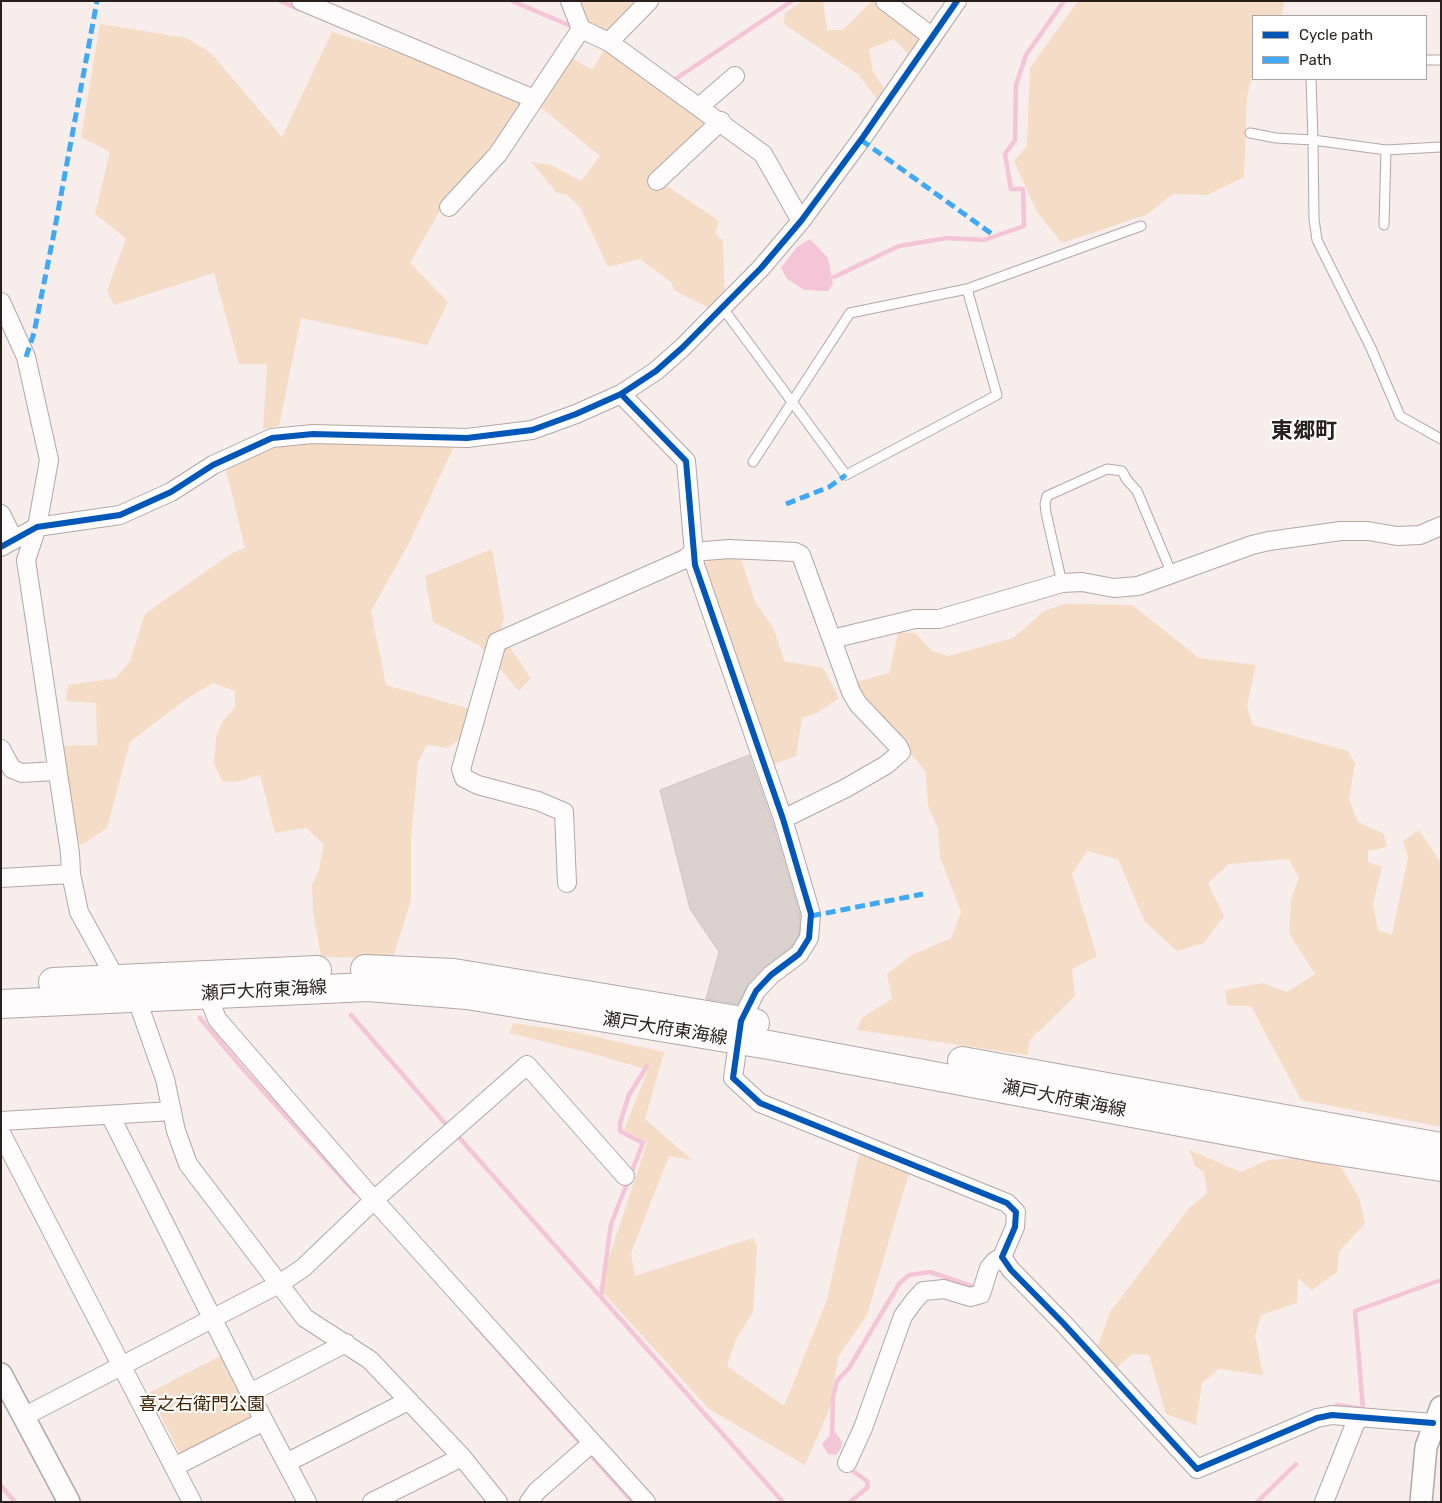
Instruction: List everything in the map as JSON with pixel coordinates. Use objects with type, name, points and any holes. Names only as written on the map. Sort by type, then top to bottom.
[{"type":"main road","name":"瀬戸大府東海線","points":[[1,984],[242,972],[371,969],[454,973],[1309,1146],[1441,1167]]},
{"type":"main road","name":"瀬戸大府東海線","points":[[1,1004],[368,987],[467,995],[575,1015],[739,1030],[1441,1147]]},
{"type":"street","points":[[301,1],[534,99]]},
{"type":"street","points":[[570,1],[581,29],[609,42],[700,106],[763,154],[801,221]]},
{"type":"street","points":[[609,42],[649,1]]},
{"type":"street","points":[[885,1],[931,36]]},
{"type":"street","points":[[1,514],[8,544],[37,526],[120,515],[171,492],[213,465],[272,438],[313,434],[467,438],[532,430],[576,414],[621,394],[656,371],[761,268],[801,221],[863,137],[957,1]]},
{"type":"street","points":[[449,208],[498,154],[581,29]]},
{"type":"street","points":[[700,106],[735,76]]},
{"type":"street","points":[[657,181],[720,121]]},
{"type":"street","points":[[1,302],[26,357],[49,460],[37,526],[26,560],[56,771],[70,853],[71,874],[78,912],[116,979]]},
{"type":"street","points":[[621,394],[686,461],[695,565],[783,819],[811,914],[809,938],[798,954],[771,975],[756,990],[739,1030],[733,1078],[760,1103],[1007,1204],[1016,1212],[1015,1227],[1002,1258],[995,1261],[989,1268],[982,1294],[970,1297],[944,1289],[923,1291],[903,1316],[863,1428],[847,1463]]},
{"type":"street","points":[[832,639],[915,618],[939,619],[1062,583],[1082,582],[1114,588],[1138,586],[1252,545],[1341,531],[1368,531],[1397,536],[1420,535],[1441,526]]},
{"type":"street","points":[[567,883],[564,812],[538,802],[478,785],[464,778],[461,769],[497,642],[685,559],[693,552],[729,549],[795,552],[801,555],[855,698],[898,746],[901,752],[886,764],[846,788],[783,819]]},
{"type":"street","points":[[1,748],[12,769],[22,773],[56,771]]},
{"type":"street","points":[[1,878],[71,874]]},
{"type":"street","points":[[207,993],[216,1019],[374,1200],[646,1502]]},
{"type":"street","points":[[136,997],[165,1079],[176,1131],[188,1164],[305,1318],[370,1360],[462,1457],[498,1502]]},
{"type":"street","points":[[23,1416],[122,1367],[279,1284],[303,1268],[374,1200],[527,1065],[625,1176]]},
{"type":"street","points":[[1,1121],[172,1111]]},
{"type":"street","points":[[110,1115],[214,1318],[250,1394],[307,1502]]},
{"type":"street","points":[[1,1133],[192,1502]]},
{"type":"street","points":[[1002,1258],[1011,1270],[1064,1324],[1197,1469],[1318,1418],[1332,1415],[1357,1419],[1437,1415],[1422,1468],[1421,1502]]},
{"type":"street","points":[[250,1394],[346,1343]]},
{"type":"street","points":[[1,1374],[23,1416],[27,1419],[69,1502]]},
{"type":"street","points":[[286,1463],[408,1401]]},
{"type":"street","points":[[1324,1502],[1357,1419]]},
{"type":"street","points":[[174,1467],[264,1421]]},
{"type":"street","points":[[529,1502],[537,1491],[592,1443]]},
{"type":"street","points":[[372,1502],[462,1457]]},
{"type":"lane","points":[[1427,60],[1441,60]]},
{"type":"lane","points":[[1311,80],[1314,219],[1317,240],[1371,348],[1400,416],[1441,439]]},
{"type":"lane","points":[[1250,133],[1276,138],[1313,140],[1386,150],[1441,147]]},
{"type":"lane","points":[[1384,225],[1386,150]]},
{"type":"lane","points":[[753,462],[850,313],[967,289],[1141,226]]},
{"type":"lane","points":[[722,307],[846,476],[997,395],[967,289]]},
{"type":"lane","points":[[1062,583],[1046,513],[1045,504],[1047,496],[1108,468],[1122,470],[1127,480],[1137,491],[1172,574]]},
{"type":"green space","points":[[576,1],[642,1],[606,36],[584,23]]},
{"type":"green space","points":[[802,1],[823,1],[827,30],[843,30],[872,1],[875,1],[922,37],[911,57],[894,39],[869,49],[873,72],[884,88],[879,102],[859,75],[784,24],[785,13]]},
{"type":"green space","points":[[1078,1],[1284,1],[1282,15],[1252,15],[1252,76],[1247,97],[1244,177],[1207,195],[1173,194],[1146,215],[1062,243],[1037,212],[1014,161],[1027,146],[1030,68]]},
{"type":"green space","points":[[100,24],[186,38],[211,53],[282,137],[332,32],[451,69],[520,98],[523,108],[443,205],[410,263],[448,302],[427,345],[301,318],[279,426],[263,429],[267,364],[239,364],[214,273],[114,305],[107,291],[126,238],[95,214],[110,152],[81,137]]},
{"type":"green space","points":[[606,47],[711,124],[667,186],[719,221],[715,233],[723,241],[725,298],[711,309],[674,290],[672,283],[640,259],[608,267],[580,207],[567,195],[557,193],[531,162],[551,165],[581,181],[600,156],[538,105],[570,57],[592,70]]},
{"type":"green space","points":[[375,443],[454,446],[409,543],[371,611],[386,685],[470,709],[466,734],[448,748],[427,745],[418,762],[411,839],[411,900],[393,958],[321,957],[313,912],[312,885],[319,870],[324,844],[306,828],[275,833],[260,775],[236,782],[222,781],[214,764],[216,737],[223,721],[235,707],[235,691],[213,683],[186,699],[130,742],[107,828],[83,844],[79,844],[61,746],[97,745],[96,703],[66,701],[68,685],[116,678],[130,661],[145,614],[232,553],[245,548],[225,466],[263,449],[306,444]]},
{"type":"green space","points":[[492,549],[504,618],[500,633],[531,678],[519,691],[479,645],[433,622],[425,576]]},
{"type":"green space","points":[[716,558],[741,559],[755,601],[774,629],[784,661],[823,668],[839,698],[817,713],[802,718],[796,756],[770,766],[703,564]]},
{"type":"green space","points":[[1064,604],[1132,605],[1199,658],[1256,665],[1247,706],[1253,725],[1348,751],[1355,763],[1349,799],[1358,822],[1384,834],[1387,847],[1368,851],[1368,862],[1382,867],[1373,904],[1378,930],[1392,935],[1408,857],[1403,841],[1419,830],[1441,863],[1441,1127],[1301,1100],[1251,1006],[1227,1006],[1225,990],[1263,983],[1287,992],[1315,974],[1289,933],[1291,899],[1299,878],[1289,859],[1229,864],[1208,883],[1224,916],[1204,943],[1177,951],[1145,922],[1118,859],[1087,851],[1072,874],[1097,956],[1072,969],[1075,996],[1029,1041],[1028,1055],[857,1030],[862,1018],[892,999],[887,974],[912,955],[951,938],[961,912],[940,857],[938,829],[928,806],[926,772],[865,700],[856,682],[889,673],[898,633],[915,633],[932,651],[948,656],[1013,638],[1044,611]]},
{"type":"green space","points":[[514,1023],[579,1033],[664,1052],[645,1119],[692,1160],[669,1156],[631,1253],[635,1276],[753,1238],[757,1247],[753,1312],[735,1341],[727,1366],[784,1406],[827,1300],[859,1154],[909,1173],[867,1315],[838,1357],[830,1408],[805,1465],[709,1409],[599,1288],[647,1143],[624,1130],[648,1070],[598,1055],[509,1033]]},
{"type":"green space","points":[[1189,1150],[1241,1172],[1268,1160],[1297,1158],[1341,1167],[1359,1197],[1365,1223],[1339,1252],[1337,1272],[1312,1290],[1298,1278],[1297,1303],[1261,1315],[1255,1336],[1263,1375],[1219,1369],[1202,1383],[1196,1425],[1166,1414],[1149,1355],[1132,1354],[1117,1368],[1098,1346],[1110,1312],[1189,1208],[1207,1193],[1204,1173],[1195,1165]]},
{"type":"green space","name":"喜之右衛門公園","points":[[222,1355],[254,1418],[181,1456],[149,1393]]},
{"type":"shaded area","points":[[810,239],[828,258],[833,284],[828,291],[804,290],[787,279],[781,268],[797,247]]},
{"type":"shaded area","points":[[836,1433],[842,1442],[841,1448],[836,1455],[828,1454],[822,1444],[831,1434]]},
{"type":"building","points":[[749,755],[773,824],[800,915],[799,935],[791,947],[764,967],[748,984],[738,1004],[706,999],[719,952],[690,909],[660,790]]},
{"type":"waterway","points":[[280,1],[299,9]]},
{"type":"waterway","points":[[512,1],[571,26]]},
{"type":"waterway","points":[[674,80],[792,1]]},
{"type":"waterway","points":[[834,277],[899,246],[947,238],[984,240],[1024,226],[1023,189],[1011,189],[1005,154],[1015,140],[1016,85],[1026,55],[1064,1]]},
{"type":"waterway","points":[[351,1015],[449,1128]]},
{"type":"waterway","points":[[200,1018],[243,1069],[355,1192]]},
{"type":"waterway","points":[[601,1297],[611,1224],[643,1143],[620,1131],[620,1123],[629,1095],[647,1066]]},
{"type":"waterway","points":[[455,1133],[783,1502]]},
{"type":"waterway","points":[[832,1439],[833,1397],[837,1381],[849,1368],[899,1284],[909,1275],[930,1272],[974,1287]]},
{"type":"waterway","points":[[1337,1405],[1363,1409],[1355,1311],[1441,1280]]},
{"type":"waterway","points":[[471,1320],[582,1445]]},
{"type":"waterway","points":[[587,1451],[633,1502]]},
{"type":"waterway","points":[[1257,1502],[1296,1464]]},
{"type":"waterway","points":[[847,1467],[867,1481],[868,1487],[850,1502]]},
{"type":"waterway","points":[[1,1486],[15,1502]]},
{"type":"marked path","points":[[26,357],[34,333],[54,233],[97,1]]},
{"type":"marked path","points":[[861,140],[992,234]]},
{"type":"marked path","points":[[786,504],[829,487],[846,475]]},
{"type":"marked path","points":[[811,916],[923,894]]},
{"type":"cycle path","points":[[1,547],[37,527],[120,515],[171,492],[213,465],[272,438],[313,434],[467,438],[532,430],[576,414],[621,394],[656,371],[683,347],[761,268],[801,221],[863,137],[957,1]]},
{"type":"cycle path","points":[[621,394],[686,461],[695,565],[783,819],[811,914],[809,938],[799,954],[771,975],[756,991],[741,1021],[733,1078],[760,1103],[1007,1203],[1016,1212],[1015,1227],[1002,1257],[1011,1270],[1064,1324],[1197,1469],[1317,1418],[1332,1415],[1433,1423]]},
{"type":"district","name":"東郷町","points":[[1304,432]]}]
